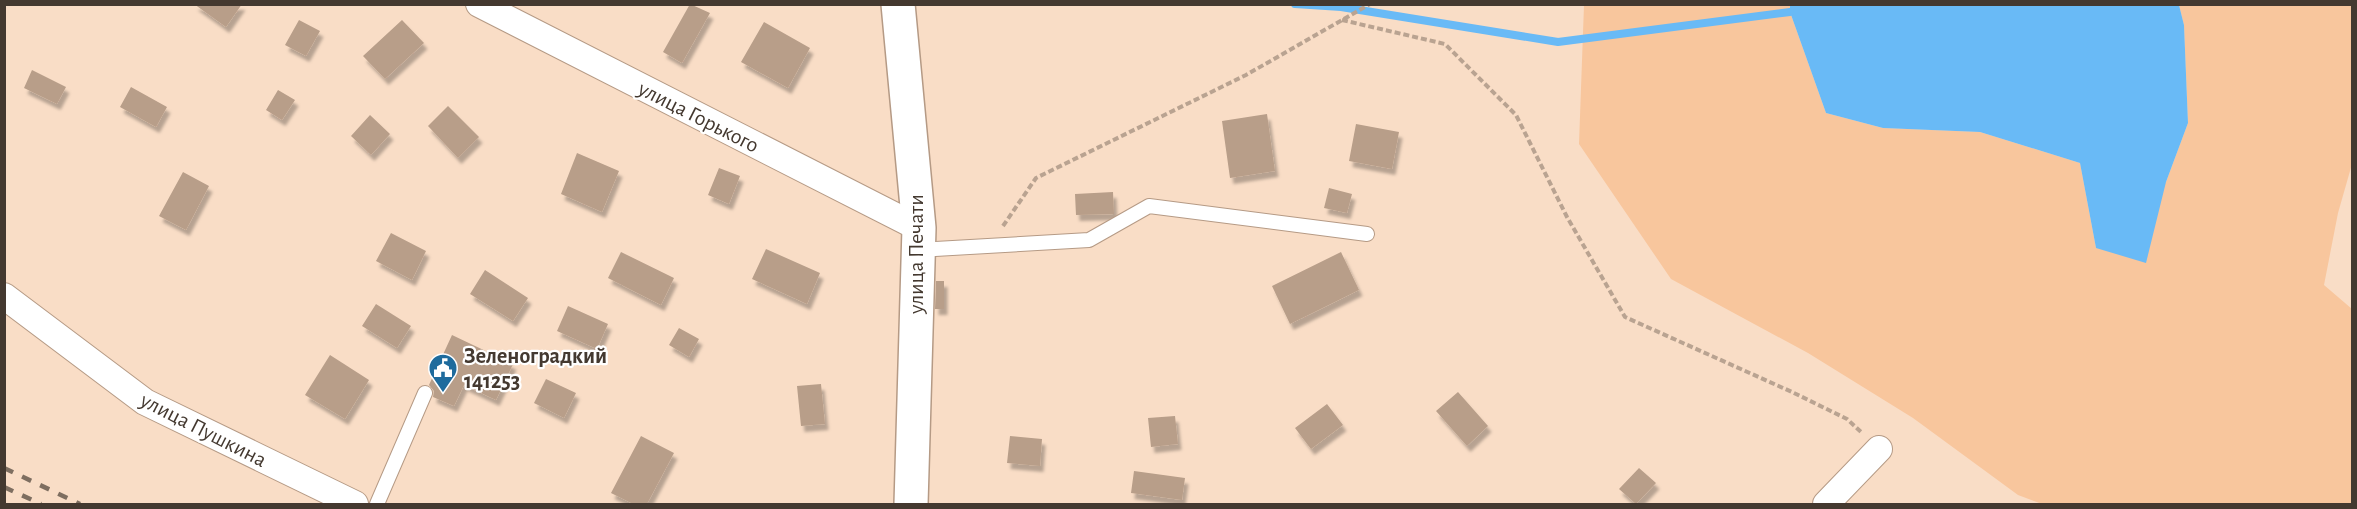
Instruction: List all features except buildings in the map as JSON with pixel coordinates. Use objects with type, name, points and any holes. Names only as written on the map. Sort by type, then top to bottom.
[{"type":"street","name":"улица Горького","points":[[478,4],[918,239]]},
{"type":"street","name":"улица Печати","points":[[898,4],[918,239],[911,504]]},
{"type":"street","name":"улица Пушкина","points":[[4,296],[144,402],[355,504]]},
{"type":"street","points":[[1826,504],[1879,449]]},
{"type":"lane","points":[[918,239],[989,246],[1089,240],[1149,206],[1367,234]]},
{"type":"lane","points":[[377,504],[425,393]]},
{"type":"path","points":[[989,246],[1036,178],[1246,75],[1370,4]]},
{"type":"path","points":[[1342,21],[1445,44],[1516,115],[1567,217],[1626,317],[1847,419],[1879,449]]},
{"type":"shaded area","points":[[1584,5],[1790,5],[1790,12],[1826,113],[1883,128],[1980,132],[2080,163],[2096,248],[2166,182],[2188,123],[2184,25],[2179,5],[2352,5],[2352,164],[2338,213],[2324,285],[2352,309],[2352,504],[2042,504],[2018,495],[1913,418],[1808,353],[1671,279],[1579,144]]},
{"type":"water","points":[[1790,5],[2179,5],[2184,25],[2188,123],[2166,182],[2146,263],[2096,248],[2080,163],[1980,132],[1883,128],[1826,113],[1790,12]]},
{"type":"waterway","points":[[1295,4],[1341,7],[1558,42],[1790,12]]},
{"type":"railway","points":[[4,468],[80,504]]},
{"type":"railway","points":[[4,487],[41,504]]},
{"type":"place","name":"Зеленоградкий 141253","points":[[443,394]]}]
